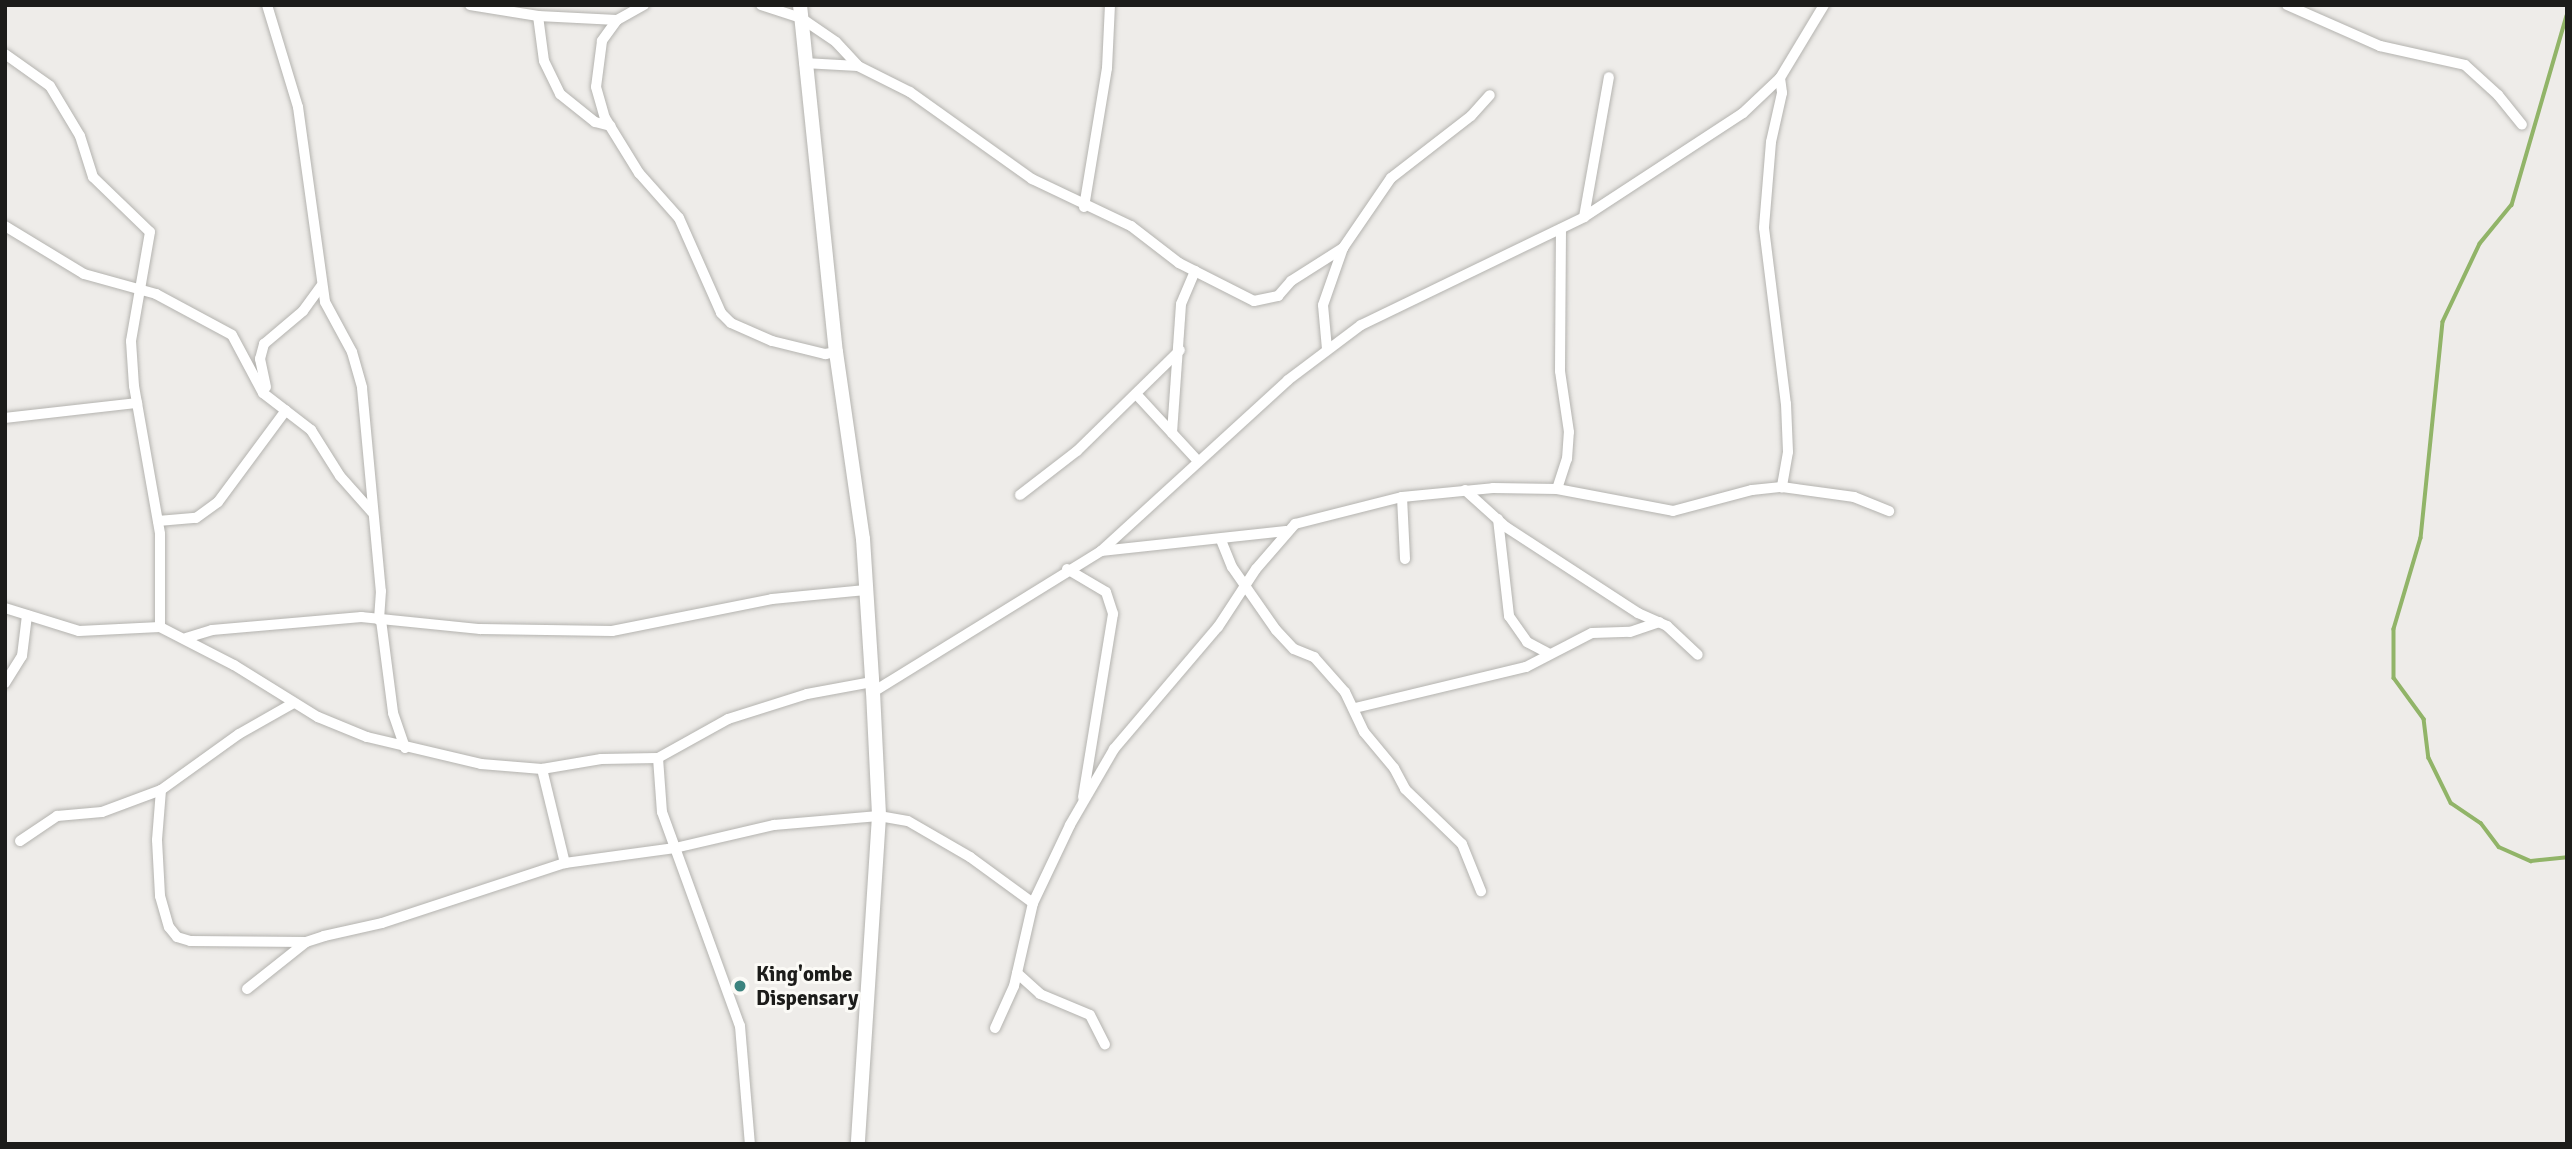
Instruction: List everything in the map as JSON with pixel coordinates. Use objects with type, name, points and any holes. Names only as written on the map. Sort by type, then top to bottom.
[{"type":"street","points":[[267,5],[298,107],[321,286],[331,316],[352,352],[362,388],[380,620],[393,713],[405,748]]},
{"type":"street","points":[[470,5],[538,16],[617,20]]},
{"type":"street","points":[[644,5],[617,20],[602,41],[596,73],[598,98],[611,126],[639,173],[678,218],[720,313],[731,323],[772,341],[825,354],[836,352]]},
{"type":"street","points":[[761,5],[800,12],[836,41],[858,66],[935,108],[1008,163],[1084,206],[1131,226],[1195,271],[1261,302],[1278,296],[1291,281],[1343,248]]},
{"type":"street","points":[[1084,206],[1107,68],[1110,5]]},
{"type":"street","points":[[5,608],[79,631],[160,627],[186,638],[292,704],[367,737],[481,764],[542,769],[601,759],[658,758],[728,719],[807,694],[873,687],[1101,551],[1139,521],[1198,461],[1327,349],[1383,312],[1584,217],[1743,113],[1780,78],[1824,5]]},
{"type":"street","points":[[2287,5],[2380,46],[2465,65],[2498,95],[2522,125]]},
{"type":"street","points":[[800,12],[836,352],[863,539],[873,687],[879,816],[858,1144]]},
{"type":"street","points":[[538,16],[544,61],[560,94],[595,122],[611,126]]},
{"type":"street","points":[[5,54],[50,86],[80,136],[93,177],[147,227],[149,250],[136,289],[131,341],[137,403],[158,521],[163,570],[160,627]]},
{"type":"street","points":[[804,64],[858,66]]},
{"type":"street","points":[[1584,217],[1609,77]]},
{"type":"street","points":[[1780,78],[1782,93],[1770,153],[1764,228],[1786,404],[1788,452],[1782,487]]},
{"type":"street","points":[[1327,349],[1323,305],[1343,248],[1391,178],[1471,116],[1490,95]]},
{"type":"street","points":[[5,226],[84,274],[171,300],[232,335],[269,398],[311,430],[340,476],[373,513]]},
{"type":"street","points":[[1557,489],[1567,459],[1570,432],[1560,371],[1561,229]]},
{"type":"street","points":[[1172,433],[1172,397],[1180,350],[1181,304],[1195,271]]},
{"type":"street","points":[[269,398],[260,359],[264,344],[303,311],[321,286]]},
{"type":"street","points":[[1020,495],[1137,395],[1180,350]]},
{"type":"street","points":[[1137,395],[1198,461]]},
{"type":"street","points":[[5,418],[137,403]]},
{"type":"street","points":[[158,521],[196,518],[218,502],[286,410]]},
{"type":"street","points":[[995,1028],[1017,973],[1033,902],[1082,804],[1122,738],[1218,627],[1287,531],[1308,518],[1402,496],[1465,490],[1557,489],[1673,511],[1752,490],[1782,487],[1854,497],[1889,511]]},
{"type":"street","points":[[1465,490],[1497,519],[1619,601],[1659,622],[1698,655]]},
{"type":"street","points":[[1402,496],[1405,559]]},
{"type":"street","points":[[1497,519],[1509,616],[1527,642],[1550,654]]},
{"type":"street","points":[[1101,551],[1287,531]]},
{"type":"street","points":[[1221,540],[1245,586],[1286,642],[1314,657],[1355,709],[1364,732],[1394,768],[1405,789],[1462,844],[1481,891]]},
{"type":"street","points":[[1067,569],[1106,592],[1113,614],[1082,804]]},
{"type":"street","points":[[186,638],[212,630],[314,620],[380,620],[480,629],[612,631],[772,599],[866,590]]},
{"type":"street","points":[[5,683],[22,656],[27,615]]},
{"type":"street","points":[[1355,709],[1526,667],[1592,633],[1630,632],[1659,622]]},
{"type":"street","points":[[20,841],[57,817],[114,808],[161,790],[239,734],[292,704]]},
{"type":"street","points":[[658,758],[659,800],[740,1026],[750,1144]]},
{"type":"street","points":[[542,769],[565,863]]},
{"type":"street","points":[[161,790],[157,840],[160,896],[169,927],[177,937],[190,942],[306,942],[382,923],[565,863],[675,848],[774,825],[879,816],[926,828],[1033,902]]},
{"type":"street","points":[[247,989],[306,942]]},
{"type":"street","points":[[1017,973],[1040,994],[1090,1015],[1105,1044]]},
{"type":"waterway","points":[[2567,16],[2512,205],[2480,244],[2443,322],[2421,538],[2394,629],[2394,678],[2424,719],[2429,758],[2451,803],[2481,823],[2499,847],[2531,861],[2567,857]]},
{"type":"place","name":"King'ombe Dispensary","points":[[740,986]]}]
